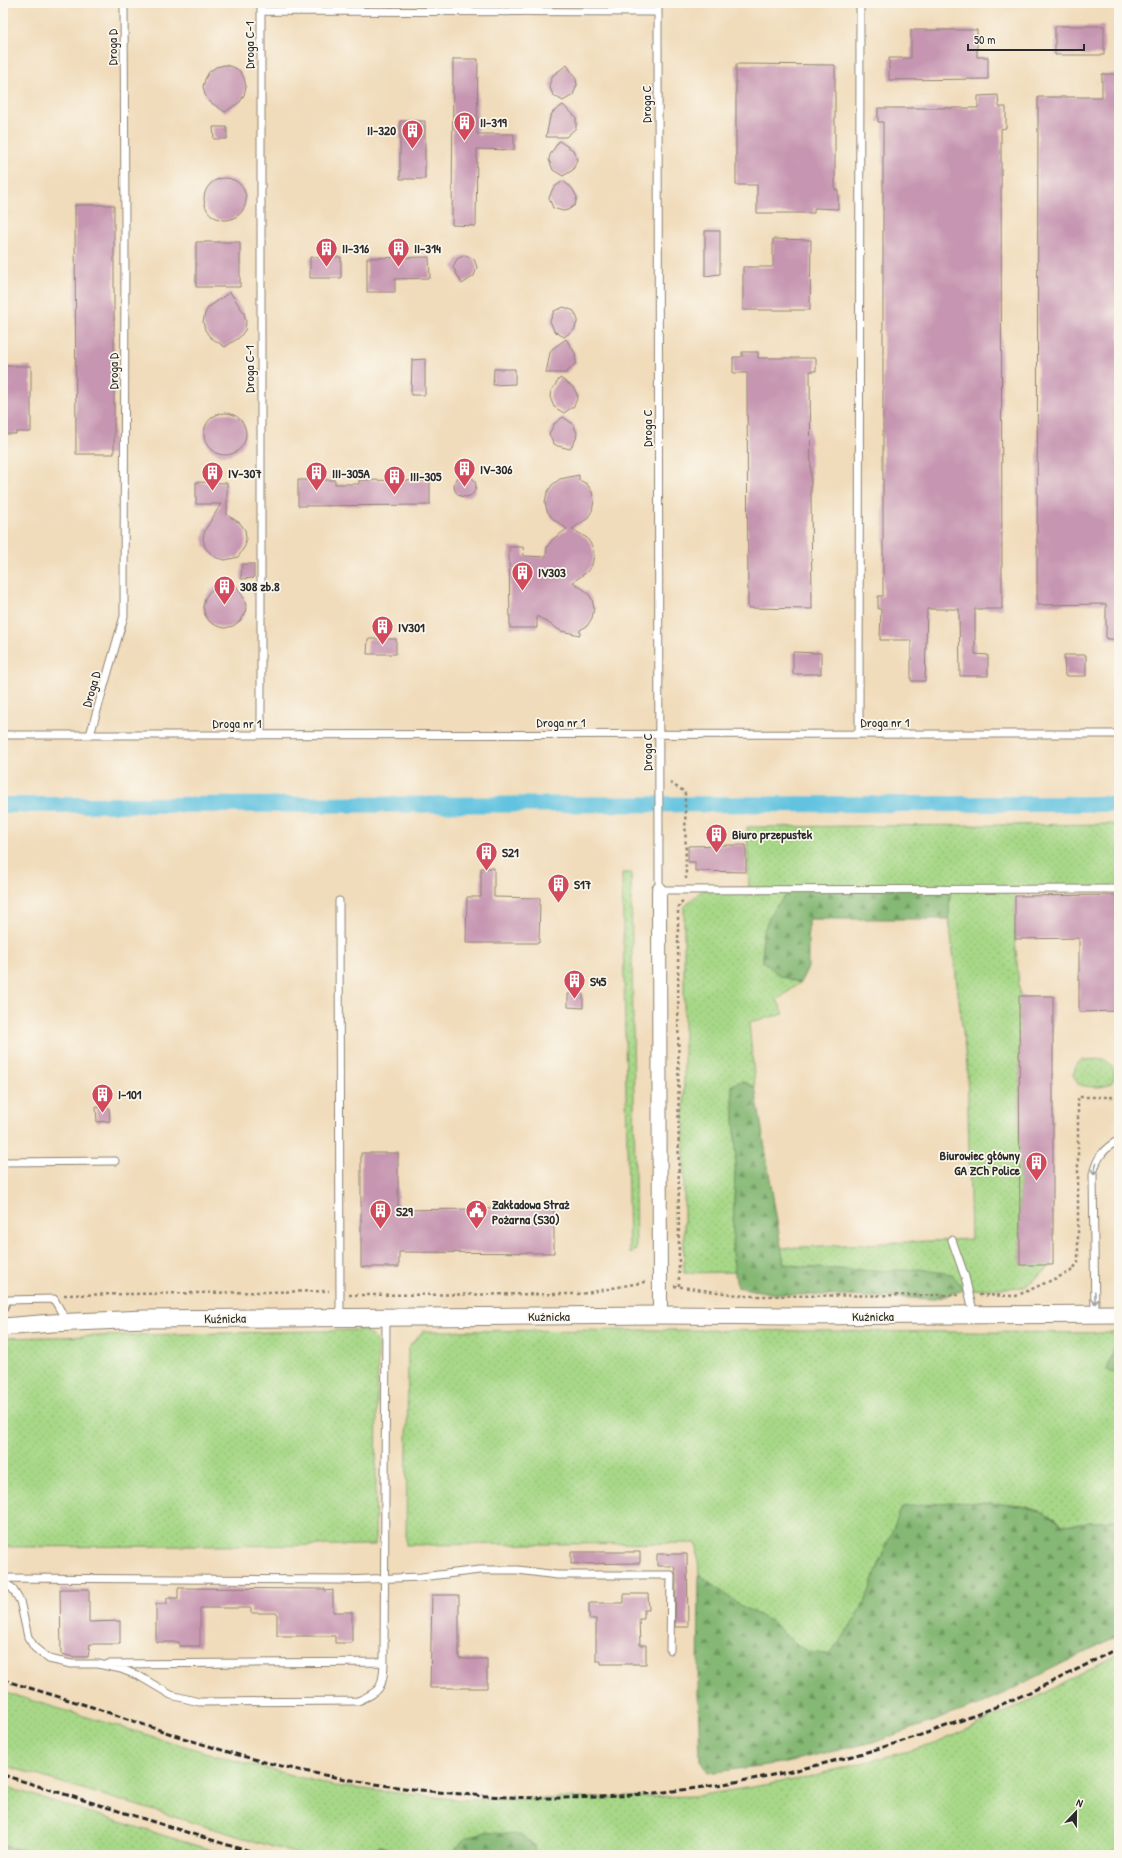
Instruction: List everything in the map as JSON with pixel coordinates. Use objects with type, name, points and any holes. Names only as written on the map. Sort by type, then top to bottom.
[{"type":"street","points":[[659,890],[660,1315]]},
{"type":"street","name":"Kuźnicka","points":[[3,1328],[68,1322],[145,1319],[660,1315],[794,1316],[1119,1314]]},
{"type":"lane","name":"Droga D","points":[[90,735],[124,616],[124,3]]},
{"type":"lane","name":"Droga C","points":[[658,3],[659,890]]},
{"type":"lane","points":[[859,734],[860,3]]},
{"type":"lane","points":[[261,7],[658,12]]},
{"type":"lane","name":"Droga C-1","points":[[261,7],[261,735]]},
{"type":"lane","name":"Droga nr 1","points":[[3,735],[1119,734]]},
{"type":"lane","points":[[659,890],[1119,889]]},
{"type":"lane","points":[[339,901],[340,1317]]},
{"type":"lane","points":[[1095,1314],[1093,1175],[1099,1156],[1119,1140]]},
{"type":"lane","points":[[3,1162],[115,1161]]},
{"type":"lane","points":[[952,1240],[965,1277],[974,1315]]},
{"type":"lane","points":[[3,1310],[7,1300],[54,1299],[68,1322]]},
{"type":"lane","points":[[98,1664],[139,1676],[171,1695],[199,1702],[240,1703],[358,1700],[375,1694],[383,1680],[384,1662],[386,1317]]},
{"type":"lane","points":[[3,1578],[337,1580],[421,1577],[480,1570],[518,1570],[558,1575],[671,1576],[670,1650]]},
{"type":"lane","points":[[3,1582],[12,1588],[20,1601],[28,1637],[36,1648],[49,1659],[71,1664],[384,1662]]},
{"type":"path","points":[[659,776],[685,792],[686,890],[685,899],[680,903],[678,910],[679,1286]]},
{"type":"path","points":[[54,1299],[66,1294],[328,1291],[352,1296],[581,1294],[646,1282],[745,1296],[1016,1296],[1070,1272],[1078,1263],[1078,1097],[1119,1097]]},
{"type":"green space","points":[[1119,824],[1119,889],[1015,889],[1015,939],[1020,997],[1020,1264],[1053,1265],[1024,1287],[964,1290],[920,1270],[876,1271],[816,1268],[784,1264],[781,1248],[971,1239],[967,1066],[949,919],[950,889],[791,889],[762,935],[763,961],[780,976],[800,983],[777,1000],[784,1014],[749,1022],[755,1087],[741,1081],[732,1085],[736,1151],[732,1253],[735,1272],[684,1273],[684,907],[702,890],[749,889],[747,827]]},
{"type":"green space","points":[[622,873],[631,873],[636,1250],[629,1253]]},
{"type":"green space","points":[[791,889],[950,889],[949,919],[808,919],[808,967],[800,983],[780,976],[763,961],[762,935],[772,911]]},
{"type":"green space","points":[[1103,1059],[1109,1063],[1114,1070],[1115,1074],[1113,1081],[1110,1084],[1103,1087],[1094,1087],[1078,1084],[1073,1075],[1077,1063],[1082,1060]]},
{"type":"green space","points":[[741,1081],[755,1087],[784,1264],[816,1268],[876,1271],[920,1269],[952,1274],[964,1290],[936,1299],[776,1294],[737,1287],[732,1253],[736,1151],[732,1085]]},
{"type":"green space","points":[[364,1330],[378,1341],[375,1545],[3,1547],[3,1338]]},
{"type":"green space","points":[[674,1330],[1119,1333],[1119,1519],[1063,1525],[1044,1512],[1021,1506],[990,1503],[882,1556],[865,1603],[842,1639],[829,1654],[808,1653],[787,1637],[772,1622],[741,1606],[699,1574],[697,1543],[406,1545],[408,1348],[423,1331]]},
{"type":"green space","points":[[1119,1337],[1119,1375],[1107,1370]]},
{"type":"green space","points":[[951,1502],[990,1503],[1021,1506],[1044,1512],[1063,1525],[1119,1519],[1119,1635],[981,1704],[878,1741],[781,1763],[708,1773],[700,1761],[698,1692],[699,1574],[741,1606],[772,1622],[787,1637],[808,1652],[828,1654],[842,1639],[865,1603],[902,1507]]},
{"type":"green space","points":[[1119,1653],[1119,1855],[535,1855],[534,1845],[465,1838],[451,1855],[409,1855],[380,1846],[359,1855],[300,1855],[3,1765],[3,1692],[225,1758],[334,1786],[463,1800],[697,1796],[800,1779],[935,1744],[1036,1698]]},
{"type":"green space","points":[[3,1786],[227,1855],[47,1855],[3,1846]]},
{"type":"green space","points":[[484,1832],[521,1835],[534,1845],[535,1855],[451,1855],[465,1838]]},
{"type":"green space","points":[[3,1846],[47,1855],[3,1855]]},
{"type":"green space","points":[[380,1846],[409,1855],[359,1855]]},
{"type":"building","points":[[1055,26],[1104,26],[1104,55],[1055,55]]},
{"type":"building","points":[[911,30],[977,30],[977,57],[988,57],[988,79],[889,80],[889,58],[911,58]]},
{"type":"building","name":"II-319","points":[[453,59],[478,59],[477,134],[514,134],[514,150],[477,149],[476,226],[452,225]]},
{"type":"building","points":[[736,64],[835,65],[835,190],[838,190],[838,209],[814,208],[814,213],[757,213],[757,185],[736,185]]},
{"type":"building","points":[[225,65],[240,71],[244,78],[246,87],[240,102],[225,112],[210,102],[205,95],[203,87],[209,72],[216,67]]},
{"type":"building","points":[[567,65],[576,79],[577,85],[573,95],[563,101],[553,95],[549,85],[553,75]]},
{"type":"building","points":[[1102,74],[1119,74],[1119,639],[1106,639],[1106,604],[1037,605],[1038,97],[1102,97]]},
{"type":"building","points":[[998,95],[999,107],[1006,107],[1006,128],[1001,129],[1002,609],[975,609],[975,654],[988,655],[988,676],[960,676],[959,609],[927,609],[925,681],[911,681],[911,640],[880,640],[881,609],[878,609],[878,596],[883,596],[883,122],[878,122],[878,108],[978,108],[978,96]]},
{"type":"building","points":[[563,105],[576,117],[576,128],[566,137],[546,137],[550,117],[553,112]]},
{"type":"building","name":"II-320","points":[[400,121],[425,121],[425,179],[400,179]]},
{"type":"building","points":[[213,127],[227,127],[227,139],[214,139]]},
{"type":"building","points":[[559,141],[573,150],[577,160],[573,170],[563,176],[553,170],[549,160],[550,155]]},
{"type":"building","points":[[221,178],[229,178],[237,181],[243,187],[246,199],[243,211],[237,217],[229,220],[221,220],[213,217],[207,211],[204,203],[204,195],[207,187],[213,181]]},
{"type":"building","points":[[563,181],[572,188],[577,197],[575,205],[568,210],[563,211],[553,208],[549,198],[553,188]]},
{"type":"building","points":[[75,205],[114,205],[114,454],[76,454]]},
{"type":"building","points":[[705,231],[720,231],[720,274],[705,276]]},
{"type":"building","points":[[773,239],[811,240],[810,310],[743,310],[743,267],[773,267]]},
{"type":"building","points":[[196,242],[240,242],[240,287],[196,287]]},
{"type":"building","points":[[465,255],[474,259],[477,267],[474,276],[462,284],[453,267],[457,259]]},
{"type":"building","name":"II-316","points":[[310,257],[341,257],[341,278],[310,278]]},
{"type":"building","name":"II-314","points":[[429,257],[430,278],[395,279],[395,292],[367,292],[367,258]]},
{"type":"building","points":[[230,292],[244,313],[246,321],[245,330],[240,337],[225,347],[210,337],[205,330],[203,322],[205,313],[209,307]]},
{"type":"building","points":[[564,307],[574,311],[578,320],[574,330],[564,337],[554,331],[550,321],[554,311]]},
{"type":"building","points":[[566,339],[575,353],[576,363],[566,373],[546,373],[552,349]]},
{"type":"building","points":[[742,352],[758,352],[758,358],[816,358],[816,371],[810,371],[812,609],[748,608],[747,373],[733,373],[733,357],[742,357]]},
{"type":"building","points":[[425,359],[425,395],[411,395],[412,360]]},
{"type":"building","points":[[3,366],[31,366],[31,432],[3,434]]},
{"type":"building","points":[[494,369],[515,369],[515,384],[493,385]]},
{"type":"building","points":[[560,378],[573,387],[578,396],[574,406],[564,413],[554,407],[550,397],[551,391]]},
{"type":"building","points":[[221,413],[229,413],[237,416],[243,422],[246,434],[243,446],[237,452],[229,455],[221,455],[213,452],[207,446],[204,438],[204,430],[207,422],[213,416]]},
{"type":"building","points":[[563,417],[573,424],[577,433],[576,439],[570,449],[554,444],[549,434],[554,424]]},
{"type":"building","name":"IV-306","points":[[461,475],[469,475],[476,482],[476,490],[469,497],[461,497],[454,490],[454,482]]},
{"type":"building","points":[[579,475],[579,480],[587,484],[592,492],[594,501],[592,511],[587,519],[572,529],[587,538],[592,546],[594,555],[592,565],[587,572],[573,582],[587,592],[592,599],[594,608],[592,618],[587,626],[580,630],[580,635],[561,631],[537,616],[537,628],[510,628],[509,547],[523,547],[524,556],[546,557],[547,547],[553,539],[567,529],[553,519],[547,511],[545,502],[547,493],[552,485],[560,479]]},
{"type":"building","points":[[298,480],[335,480],[335,484],[359,484],[359,480],[430,481],[430,505],[298,506]]},
{"type":"building","points":[[196,482],[227,483],[227,515],[240,523],[245,530],[245,546],[238,557],[225,560],[217,558],[205,547],[203,538],[205,530],[221,504],[196,504]]},
{"type":"building","points":[[242,564],[254,564],[254,578],[241,579]]},
{"type":"building","name":"308 zb.8","points":[[225,585],[237,587],[244,598],[246,606],[245,614],[240,621],[233,626],[225,628],[210,622],[205,615],[203,607],[205,598],[210,591],[216,587]]},
{"type":"building","name":"IV301","points":[[368,639],[396,639],[396,654],[367,654]]},
{"type":"building","points":[[793,652],[821,653],[821,674],[793,674]]},
{"type":"building","points":[[1064,655],[1086,655],[1086,676],[1065,676]]},
{"type":"building","name":"Biuro przepustek","points":[[746,845],[746,872],[695,871],[695,862],[688,862],[688,846]]},
{"type":"building","points":[[481,868],[494,868],[494,897],[540,898],[539,943],[466,943],[467,897],[481,897]]},
{"type":"building","points":[[1119,895],[1119,1011],[1079,1012],[1079,938],[1015,939],[1015,896]]},
{"type":"building","name":"S45","points":[[568,994],[583,994],[583,1008],[568,1007]]},
{"type":"building","name":"Biurowiec główny GA ZCh Police","points":[[1019,996],[1053,996],[1053,1265],[1020,1265]]},
{"type":"building","name":"I-101","points":[[96,1107],[109,1107],[110,1121],[97,1122]]},
{"type":"building","name":"Zakładowa Straż Pożarna (S30)","points":[[361,1153],[398,1153],[398,1210],[554,1208],[554,1253],[399,1252],[399,1267],[361,1267]]},
{"type":"building","points":[[571,1552],[640,1552],[640,1563],[571,1564]]},
{"type":"building","points":[[657,1554],[687,1554],[688,1627],[675,1627],[676,1575],[674,1566],[657,1566]]},
{"type":"building","points":[[178,1588],[333,1590],[333,1612],[352,1612],[352,1643],[335,1643],[335,1636],[277,1636],[277,1613],[251,1613],[251,1608],[200,1608],[200,1646],[179,1646],[179,1642],[156,1642],[156,1604],[167,1604],[167,1598],[178,1598]]},
{"type":"building","points":[[60,1589],[89,1589],[89,1622],[120,1621],[120,1644],[90,1644],[88,1657],[74,1657],[61,1654]]},
{"type":"building","points":[[624,1594],[648,1594],[649,1610],[644,1610],[644,1619],[639,1619],[640,1645],[646,1645],[646,1664],[601,1664],[601,1661],[596,1661],[596,1619],[589,1619],[589,1603],[624,1603]]},
{"type":"building","points":[[432,1595],[459,1595],[459,1659],[487,1659],[487,1688],[430,1688]]},
{"type":"waterway","points":[[3,805],[1119,804]]},
{"type":"railway","points":[[3,1680],[233,1753],[281,1766],[324,1775],[368,1783],[456,1794],[544,1798],[589,1797],[633,1795],[696,1788],[759,1778],[822,1764],[884,1747],[945,1727],[1004,1703],[1063,1677],[1119,1647]]},
{"type":"railway","points":[[3,1775],[260,1855]]},
{"type":"place","name":"II-319","points":[[465,142]]},
{"type":"place","name":"II-320","points":[[412,150]]},
{"type":"place","name":"II-316","points":[[326,268]]},
{"type":"place","name":"II-314","points":[[398,268]]},
{"type":"place","name":"IV-306","points":[[465,488]]},
{"type":"place","name":"IV-307","points":[[212,492]]},
{"type":"place","name":"III-305A","points":[[317,492]]},
{"type":"place","name":"III-305","points":[[395,496]]},
{"type":"place","name":"IV303","points":[[523,592]]},
{"type":"place","name":"308 zb.8","points":[[225,606]]},
{"type":"place","name":"IV301","points":[[382,646]]},
{"type":"place","name":"Biuro przepustek","points":[[717,854]]},
{"type":"place","name":"S21","points":[[487,872]]},
{"type":"place","name":"S17","points":[[558,904]]},
{"type":"place","name":"S45","points":[[575,1000]]},
{"type":"place","name":"I-101","points":[[103,1114]]},
{"type":"place","name":"Biurowiec główny GA ZCh Police","points":[[1036,1182]]},
{"type":"place","name":"S29","points":[[380,1230]]},
{"type":"place","name":"Zakładowa Straż Pożarna (S30)","points":[[476,1230]]}]
